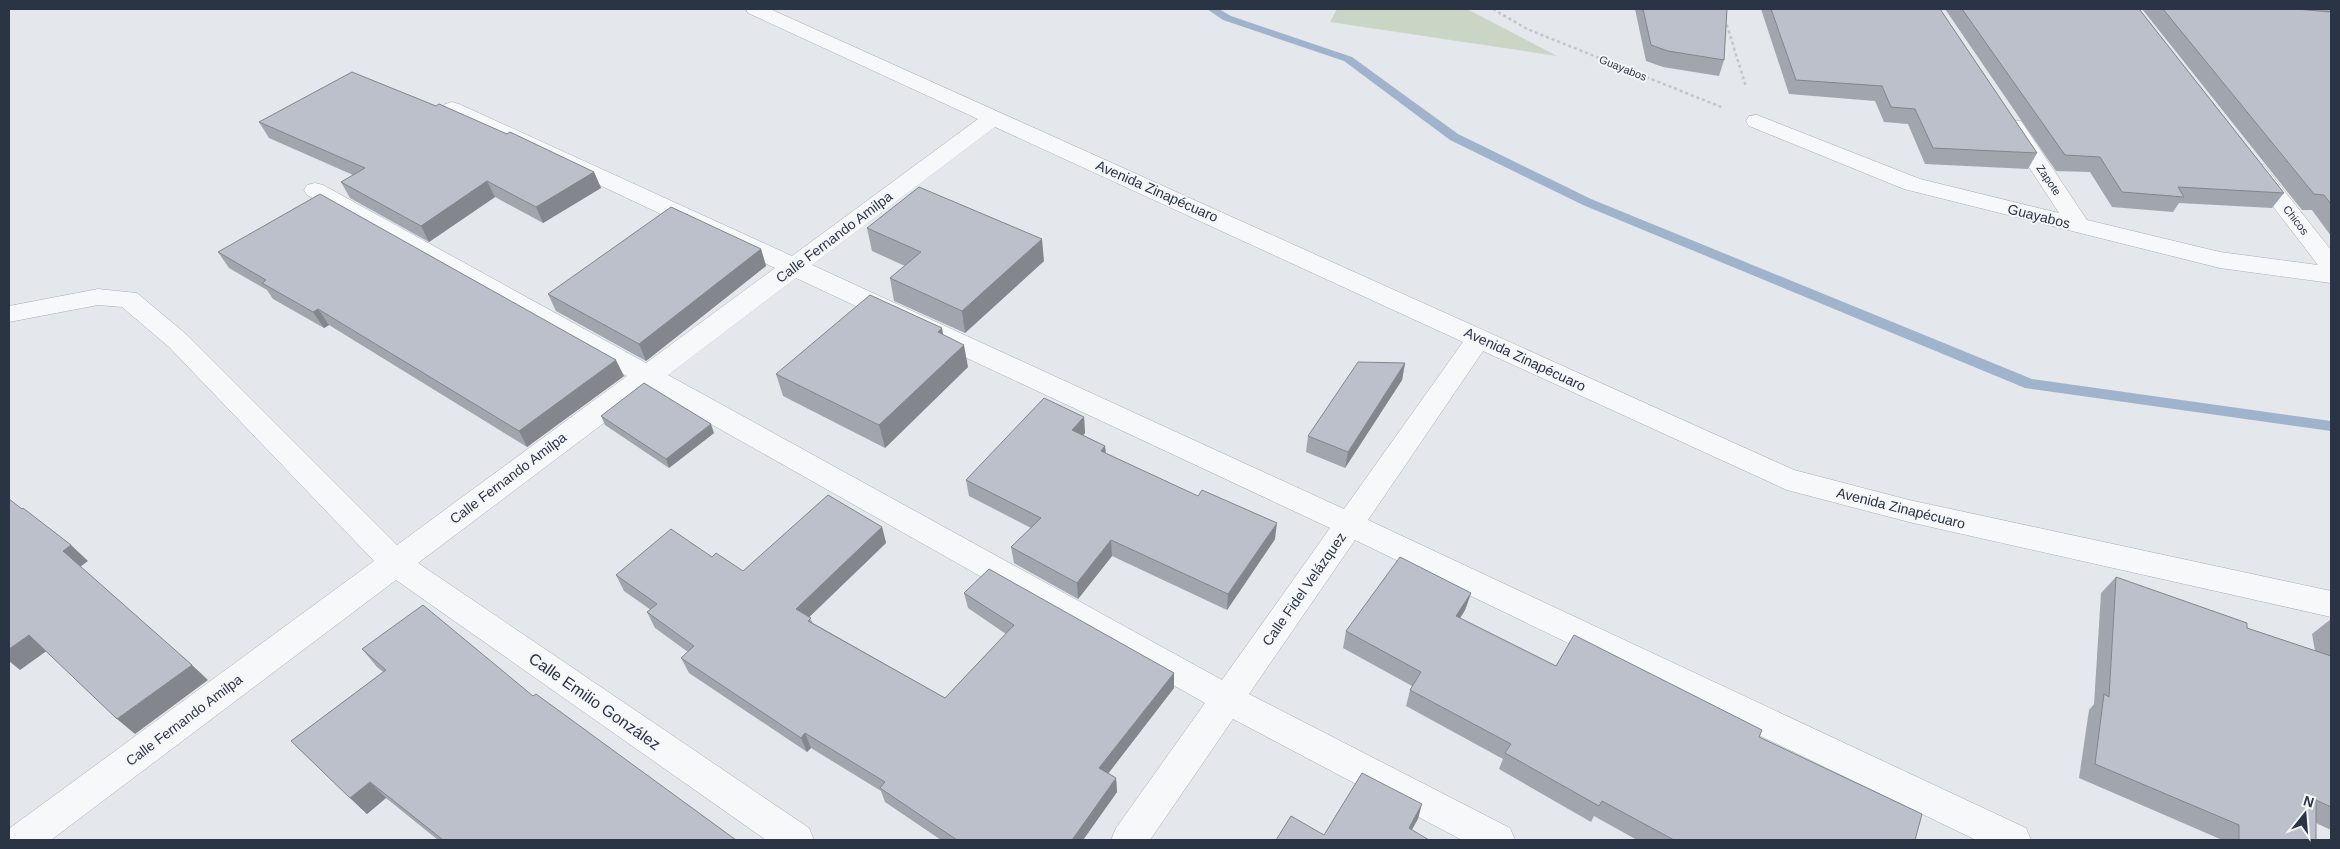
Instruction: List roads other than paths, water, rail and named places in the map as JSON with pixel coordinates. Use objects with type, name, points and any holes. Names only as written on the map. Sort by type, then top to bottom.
[{"type":"street","name":"Avenida Zinapécuaro","points":[[756,9],[1787,479],[1909,511],[2331,604]]},
{"type":"street","points":[[2318,13],[2331,18]]},
{"type":"street","name":"Zapote","points":[[2000,106],[2080,227]]},
{"type":"street","points":[[452,108],[1349,524],[2013,840]]},
{"type":"street","name":"Calle Fernando Amilpa","points":[[23,840],[994,117]]},
{"type":"street","name":"Guayabos","points":[[1757,121],[1912,184],[2080,227],[2220,260],[2331,275]]},
{"type":"street","name":"Chicos","points":[[2246,157],[2331,266]]},
{"type":"street","points":[[315,190],[1227,699],[1498,840]]},
{"type":"street","name":"Calle Emilio González","points":[[9,314],[98,297],[128,299],[178,341],[395,563],[796,840]]},
{"type":"street","name":"Calle Fidel Velázquez","points":[[1129,840],[1479,338]]},
{"type":"street","points":[[9,835],[14,840]]},
{"type":"waterway","points":[[1212,9],[1227,18],[1348,59],[1454,137],[1587,202],[2030,384],[2331,426]]}]
